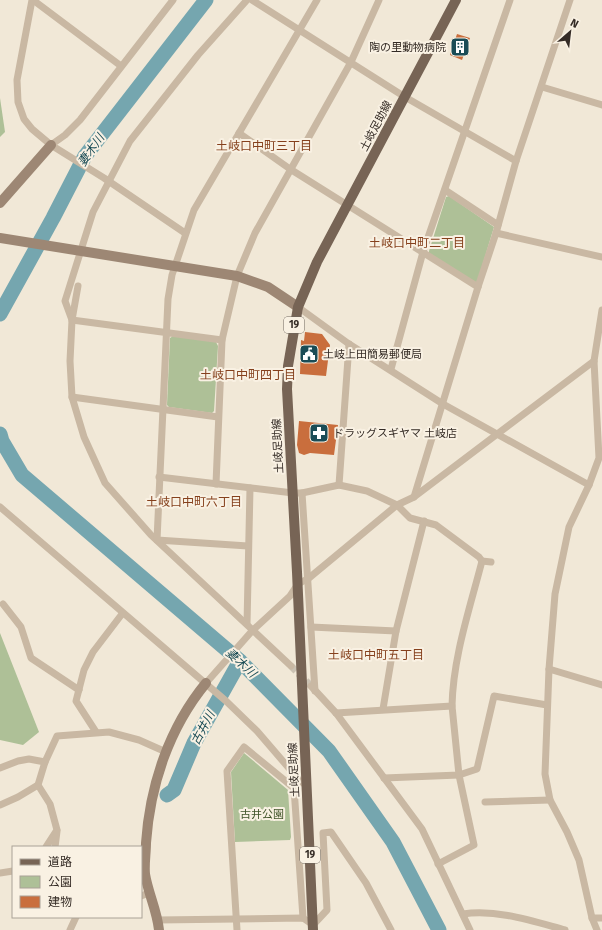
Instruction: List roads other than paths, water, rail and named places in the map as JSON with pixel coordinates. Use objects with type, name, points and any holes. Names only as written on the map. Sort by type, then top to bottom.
[{"type":"main road","name":"土岐足助線","points":[[313,927],[307,783],[309,688],[298,584],[297,493],[287,390],[288,366],[298,307],[317,262],[456,0]]},
{"type":"street","points":[[121,66],[33,0],[17,80],[18,102],[24,119],[32,129],[54,148],[106,180],[185,233]]},
{"type":"street","points":[[0,203],[80,120],[173,0]]},
{"type":"street","points":[[72,320],[65,301],[76,249],[106,180],[134,135],[198,55],[247,0]]},
{"type":"street","points":[[252,0],[405,97],[516,161]]},
{"type":"street","points":[[157,540],[168,299],[175,266],[194,210],[316,0]]},
{"type":"street","points":[[216,484],[222,340],[237,276],[255,232],[351,62],[379,0]]},
{"type":"street","points":[[391,369],[423,252],[510,0]]},
{"type":"street","points":[[414,497],[496,233],[516,161],[570,0]]},
{"type":"street","points":[[542,87],[602,105]]},
{"type":"street","points":[[239,133],[290,169],[347,206],[478,287]]},
{"type":"street","points":[[445,190],[498,225]]},
{"type":"street","points":[[496,233],[602,257]]},
{"type":"street","points":[[2,238],[237,276],[268,287],[349,344],[391,369],[443,404],[497,436],[516,444],[589,485]]},
{"type":"street","points":[[78,286],[72,320],[70,361],[72,397],[84,437],[105,483],[122,504],[157,540],[247,624],[252,631],[291,666]]},
{"type":"street","points":[[597,930],[592,918],[578,860],[567,832],[550,800],[544,774],[549,669],[555,594],[569,528],[589,485],[599,458],[600,443],[594,361],[602,310]]},
{"type":"street","points":[[72,320],[222,340]]},
{"type":"street","points":[[339,485],[349,344]]},
{"type":"street","points":[[390,930],[366,883],[331,832],[323,833],[327,910],[313,927],[302,918],[236,919],[159,925],[145,894],[147,828],[158,774],[166,752],[191,702],[252,631],[290,596],[298,584],[309,578],[397,505],[414,497],[497,436],[525,412],[594,361]]},
{"type":"street","points":[[72,397],[218,417]]},
{"type":"street","points":[[160,477],[297,493],[339,485],[367,491],[397,505],[410,518],[424,521],[440,528],[479,557],[482,561],[491,562]]},
{"type":"street","points":[[247,624],[250,488]]},
{"type":"street","points":[[297,493],[309,578],[311,627],[309,688],[336,713],[422,829],[470,930]]},
{"type":"street","points":[[0,508],[122,614],[209,681],[258,730],[300,781],[307,783]]},
{"type":"street","points":[[383,709],[396,631],[424,521]]},
{"type":"street","points":[[157,540],[248,546]]},
{"type":"street","points":[[438,864],[474,845],[459,775],[452,706],[452,688],[462,636],[482,561]]},
{"type":"street","points":[[3,604],[21,627],[31,658],[79,690]]},
{"type":"street","points":[[96,732],[76,701],[84,670],[93,652],[122,614]]},
{"type":"street","points":[[311,627],[396,631]]},
{"type":"street","points":[[549,669],[602,684]]},
{"type":"street","points":[[384,778],[459,775],[477,768],[494,696],[547,705]]},
{"type":"street","points":[[336,713],[452,706]]},
{"type":"street","points":[[0,805],[18,797],[38,785],[45,762],[57,736],[109,732],[139,740],[166,752]]},
{"type":"street","points":[[237,930],[227,771],[244,747],[294,788],[302,918]]},
{"type":"street","points":[[0,768],[18,761],[29,759],[45,762]]},
{"type":"street","points":[[38,785],[50,804],[57,830],[55,846]]},
{"type":"street","points":[[485,802],[550,800]]},
{"type":"street","points":[[47,846],[57,830]]},
{"type":"street","points":[[0,873],[12,871]]},
{"type":"street","points":[[463,914],[476,912],[515,916],[565,930]]},
{"type":"street","points":[[70,930],[76,918]]},
{"type":"street","points":[[592,918],[602,918]]},
{"type":"waterway","name":"妻木川","points":[[0,314],[85,156],[206,0]]},
{"type":"waterway","name":"妻木川","points":[[0,434],[2,441],[22,475],[240,661],[329,751],[393,842],[439,930]]},
{"type":"waterway","name":"古井川","points":[[167,795],[174,790],[194,743],[240,661]]},
{"type":"tunnel","points":[[291,666],[311,686]]},
{"type":"place","name":"陶の里動物病院","points":[[460,47]]},
{"type":"place","name":"土岐上田簡易郵便局","points":[[309,354]]},
{"type":"place","name":"ドラッグスギヤマ 土岐店","points":[[319,433]]},
{"type":"district","name":"土岐口中町三丁目","points":[[264,146]]},
{"type":"district","name":"土岐口中町二丁目","points":[[417,243]]},
{"type":"district","name":"土岐口中町四丁目","points":[[248,375]]},
{"type":"district","name":"土岐口中町六丁目","points":[[194,502]]},
{"type":"district","name":"土岐口中町五丁目","points":[[376,655]]},
{"type":"park label","name":"古井公園","points":[[262,814]]}]
